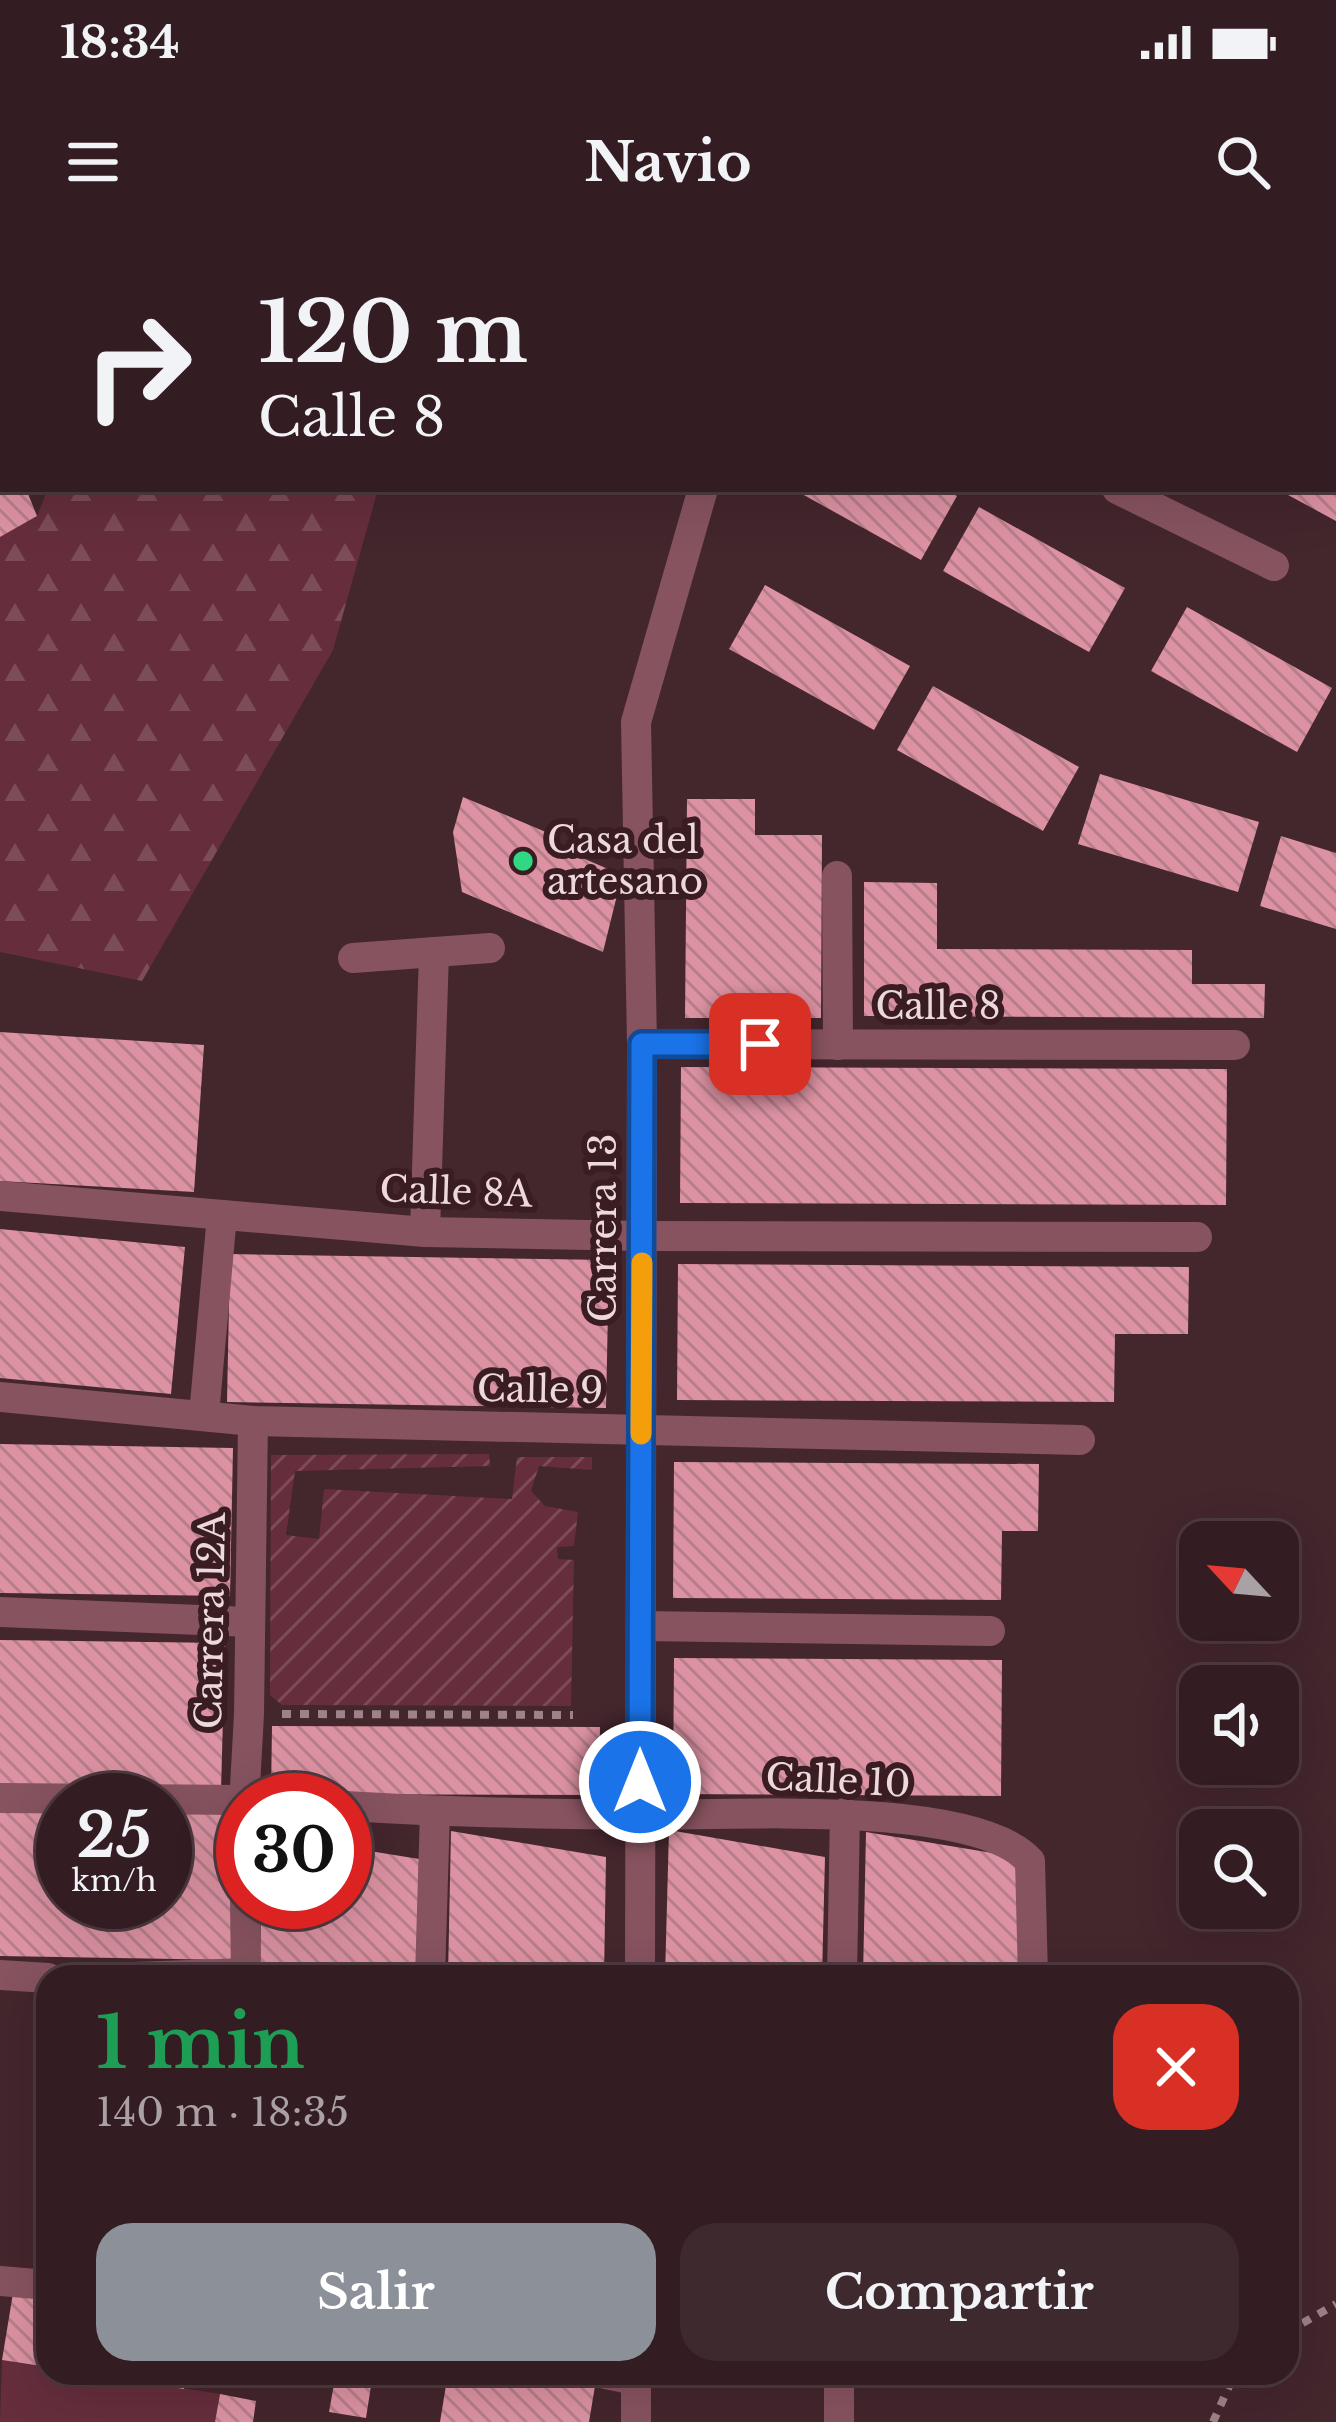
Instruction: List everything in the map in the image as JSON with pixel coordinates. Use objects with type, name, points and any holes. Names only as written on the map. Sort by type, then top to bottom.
[{"type":"street","name":"Carrera 13","points":[[640,1965],[642,1044],[636,722],[702,492]]},
{"type":"street","points":[[1123,492],[1274,566]]},
{"type":"street","points":[[837,876],[838,1045]]},
{"type":"street","points":[[352,958],[490,948]]},
{"type":"street","points":[[425,1232],[434,952]]},
{"type":"street","name":"Calle 8","points":[[642,1044],[1234,1045]]},
{"type":"street","name":"Calle 8A","points":[[0,1196],[425,1232],[1197,1237]]},
{"type":"street","points":[[204,1415],[222,1215]]},
{"type":"street","name":"Calle 9","points":[[0,1397],[253,1420],[1080,1440]]},
{"type":"street","name":"Carrera 12A","points":[[245,1773],[253,1420]]},
{"type":"street","points":[[0,1612],[250,1622]]},
{"type":"street","points":[[641,1626],[990,1631]]},
{"type":"street","points":[[0,1798],[216,1800]]},
{"type":"street","name":"Calle 10","points":[[372,1808],[640,1815],[844,1813],[961,1828],[1005,1845],[1030,1861],[1033,1965]]},
{"type":"street","points":[[430,1965],[435,1811]]},
{"type":"street","points":[[842,1965],[844,1813]]},
{"type":"street","points":[[245,1929],[246,1965]]},
{"type":"street","points":[[0,1975],[36,1977]]},
{"type":"street","points":[[0,2282],[36,2284]]},
{"type":"street","points":[[636,2385],[636,2422]]},
{"type":"street","points":[[838,2385],[839,2422]]},
{"type":"path","points":[[282,1714],[573,1715]]},
{"type":"path","points":[[1299,2325],[1336,2304]]},
{"type":"path","points":[[1213,2422],[1230,2385]]},
{"type":"green space","points":[[47,492],[377,492],[333,650],[142,981],[0,952],[0,537],[37,516]]},
{"type":"green space","points":[[489,1454],[490,1466],[295,1471],[286,1535],[319,1539],[324,1489],[512,1499],[517,1457],[592,1457],[592,1470],[539,1466],[531,1491],[545,1506],[578,1512],[574,1546],[557,1547],[558,1559],[574,1560],[571,1706],[282,1705],[270,1695],[271,1455]]},
{"type":"green space","points":[[2,2360],[36,2365],[36,2385],[162,2385],[220,2394],[215,2422],[0,2422]]},
{"type":"building","points":[[0,492],[27,492],[37,516],[0,537]]},
{"type":"building","points":[[798,492],[950,492],[957,496],[921,560]]},
{"type":"building","points":[[1283,492],[1336,492],[1336,521]]},
{"type":"building","points":[[979,507],[1125,588],[1089,652],[943,571]]},
{"type":"building","points":[[765,585],[910,666],[874,730],[729,649]]},
{"type":"building","points":[[1187,607],[1332,688],[1297,752],[1151,671]]},
{"type":"building","points":[[933,686],[1079,767],[1043,831],[897,750]]},
{"type":"building","points":[[1100,774],[1259,822],[1238,892],[1078,844]]},
{"type":"building","name":"Casa del artesano","points":[[463,797],[560,838],[557,847],[622,875],[603,952],[462,892],[453,832]]},
{"type":"building","points":[[687,799],[755,799],[755,835],[822,835],[821,1018],[685,1018]]},
{"type":"building","points":[[1281,836],[1336,853],[1336,929],[1260,906]]},
{"type":"building","points":[[864,882],[937,883],[937,949],[1192,950],[1192,984],[1265,984],[1264,1018],[864,1016]]},
{"type":"building","points":[[0,1032],[204,1045],[194,1192],[0,1181]]},
{"type":"building","points":[[681,1067],[1227,1069],[1226,1205],[680,1203]]},
{"type":"building","points":[[0,1229],[185,1247],[171,1394],[0,1378]]},
{"type":"building","points":[[230,1254],[609,1260],[606,1408],[227,1402]]},
{"type":"building","points":[[678,1264],[1189,1267],[1188,1334],[1115,1334],[1114,1402],[677,1400]]},
{"type":"building","points":[[0,1444],[233,1448],[230,1596],[0,1593]]},
{"type":"building","points":[[674,1462],[1039,1464],[1038,1531],[1002,1531],[1001,1600],[673,1598]]},
{"type":"building","points":[[0,1640],[225,1643],[221,1773],[216,1773],[216,1791],[192,1791],[192,1773],[36,1773],[36,1788],[0,1788]]},
{"type":"building","points":[[674,1658],[1002,1660],[1001,1796],[673,1794]]},
{"type":"building","points":[[272,1726],[600,1727],[599,1795],[372,1794],[372,1773],[271,1773]]},
{"type":"building","points":[[0,1809],[36,1810],[36,1929],[192,1929],[192,1811],[216,1812],[216,1929],[234,1929],[233,1960],[0,1956]]},
{"type":"building","points":[[669,1830],[825,1857],[822,1965],[665,1965]]},
{"type":"building","points":[[451,1831],[606,1857],[604,1965],[448,1965]]},
{"type":"building","points":[[866,1832],[1022,1858],[1019,1965],[863,1965]]},
{"type":"building","points":[[372,1851],[419,1859],[416,1965],[260,1965],[261,1929],[372,1929]]},
{"type":"building","points":[[14,2287],[36,2291],[36,2365],[2,2360]]},
{"type":"building","points":[[334,2385],[371,2385],[366,2418],[329,2412]]},
{"type":"building","points":[[446,2385],[595,2385],[589,2422],[440,2422]]},
{"type":"building","points":[[220,2394],[256,2401],[253,2422],[215,2422]]},
{"type":"slow traffic","points":[[641,1434],[642,1263]]},
{"type":"place","name":"Casa del artesano","points":[[523,861]]},
{"type":"route","points":[[640,1782],[642,1044],[760,1044]]}]
